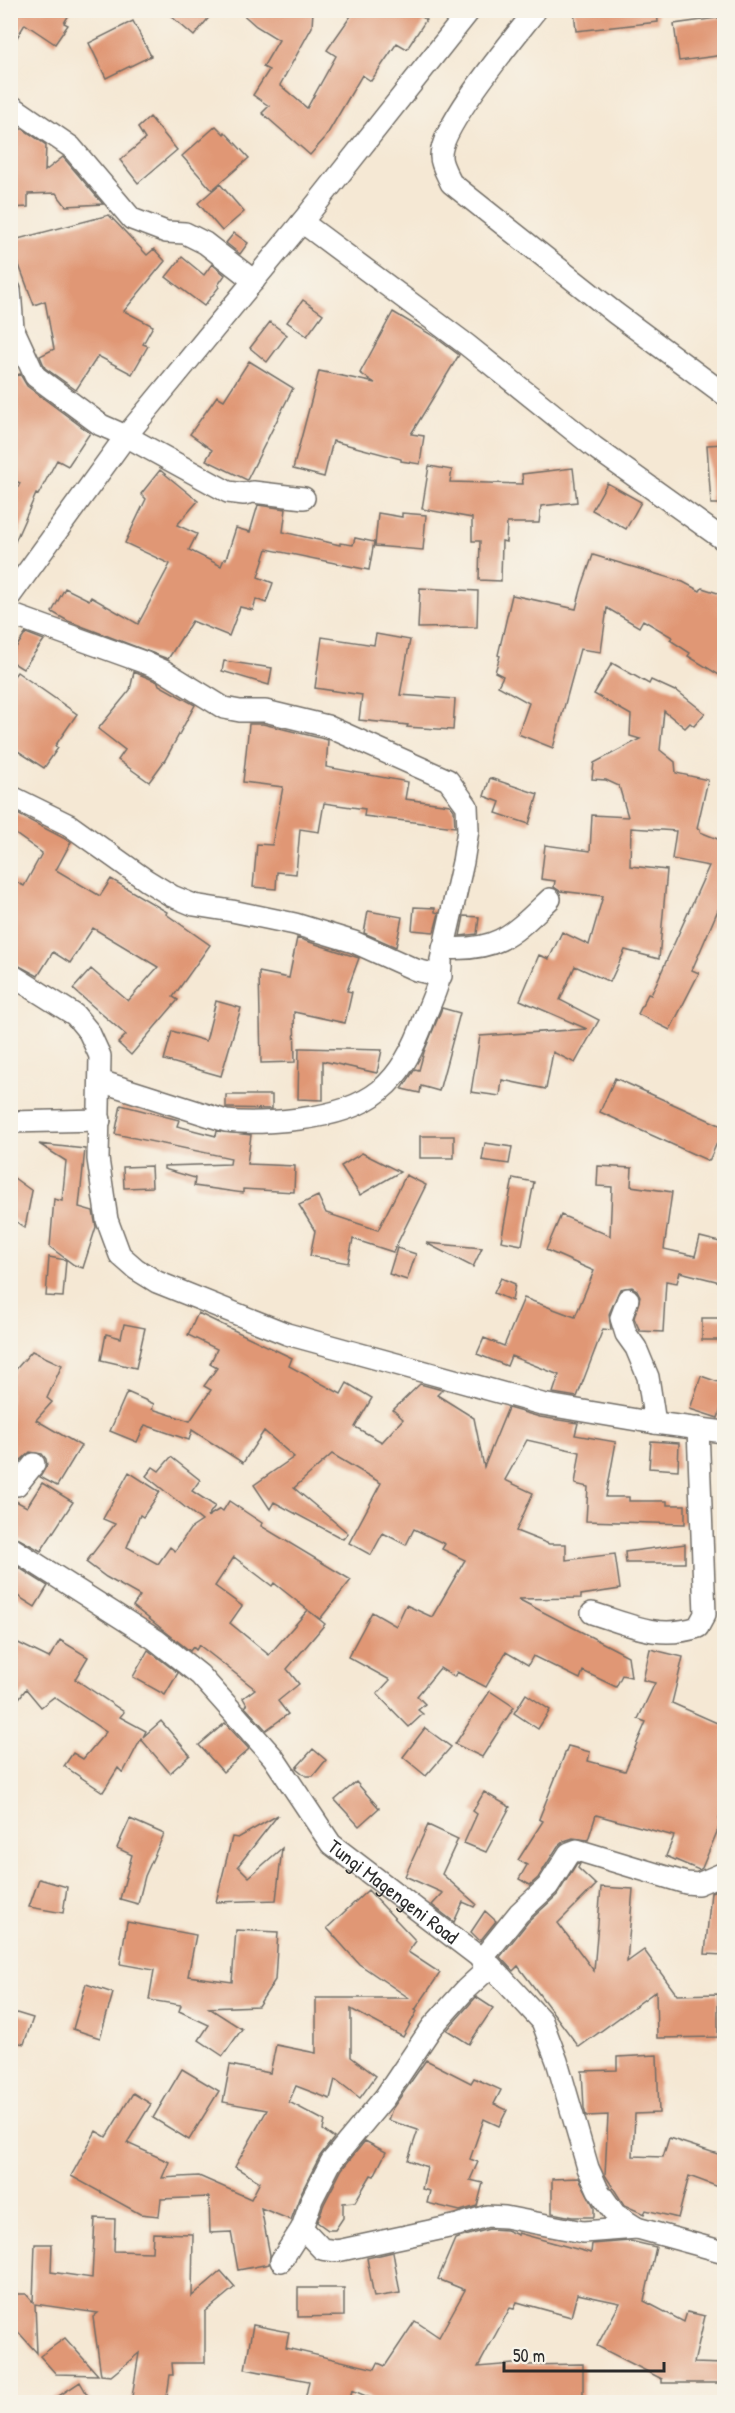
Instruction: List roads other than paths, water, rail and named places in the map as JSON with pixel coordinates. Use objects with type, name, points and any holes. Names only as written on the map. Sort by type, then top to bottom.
[{"type":"street","points":[[10,596],[126,436],[303,222],[470,10]]},
{"type":"street","points":[[536,10],[468,101],[445,139],[441,158],[451,183],[615,313],[724,394]]},
{"type":"street","points":[[10,105],[71,147],[132,219],[166,231],[185,233],[205,243],[254,281]]},
{"type":"street","points":[[303,222],[467,345],[594,447],[724,540]]},
{"type":"street","points":[[10,290],[14,341],[35,376],[101,425],[126,436],[228,492],[244,494],[253,492],[304,498]]},
{"type":"street","points":[[10,614],[146,663],[164,671],[224,708],[240,711],[265,711],[327,726],[448,780],[466,806],[468,831],[443,948],[441,976],[421,1029],[401,1070],[387,1085],[348,1110],[323,1116],[244,1123],[226,1121],[100,1081]]},
{"type":"street","points":[[10,796],[69,825],[172,896],[194,905],[295,924],[354,942],[416,970],[441,976]]},
{"type":"street","points":[[443,948],[468,950],[493,945],[524,924],[550,899]]},
{"type":"street","points":[[10,974],[75,1015],[89,1032],[100,1056],[98,1159],[107,1220],[120,1255],[157,1282],[286,1334],[542,1404],[724,1432]]},
{"type":"street","points":[[10,1122],[99,1120]]},
{"type":"street","points":[[628,1299],[621,1318],[626,1334],[636,1348],[648,1377],[655,1423]]},
{"type":"street","points":[[592,1613],[657,1633],[685,1631],[698,1627],[705,1614],[698,1428]]},
{"type":"street","points":[[10,1485],[17,1485],[26,1477],[34,1464]]},
{"type":"street","name":"Tungi Magengeni Road","points":[[10,1547],[156,1640],[200,1675],[273,1757],[331,1844],[486,1963],[542,2021],[557,2061],[588,2168],[598,2190],[615,2214],[637,2228],[724,2252]]},
{"type":"street","points":[[281,2261],[302,2228],[312,2199],[331,2162],[385,2097],[432,2027],[486,1963],[519,1913],[548,1886],[569,1853],[577,1850],[687,1883],[698,1884],[724,1873]]},
{"type":"street","points":[[302,2228],[322,2248],[336,2251],[458,2225],[487,2216],[505,2217],[583,2232],[637,2228]]}]
